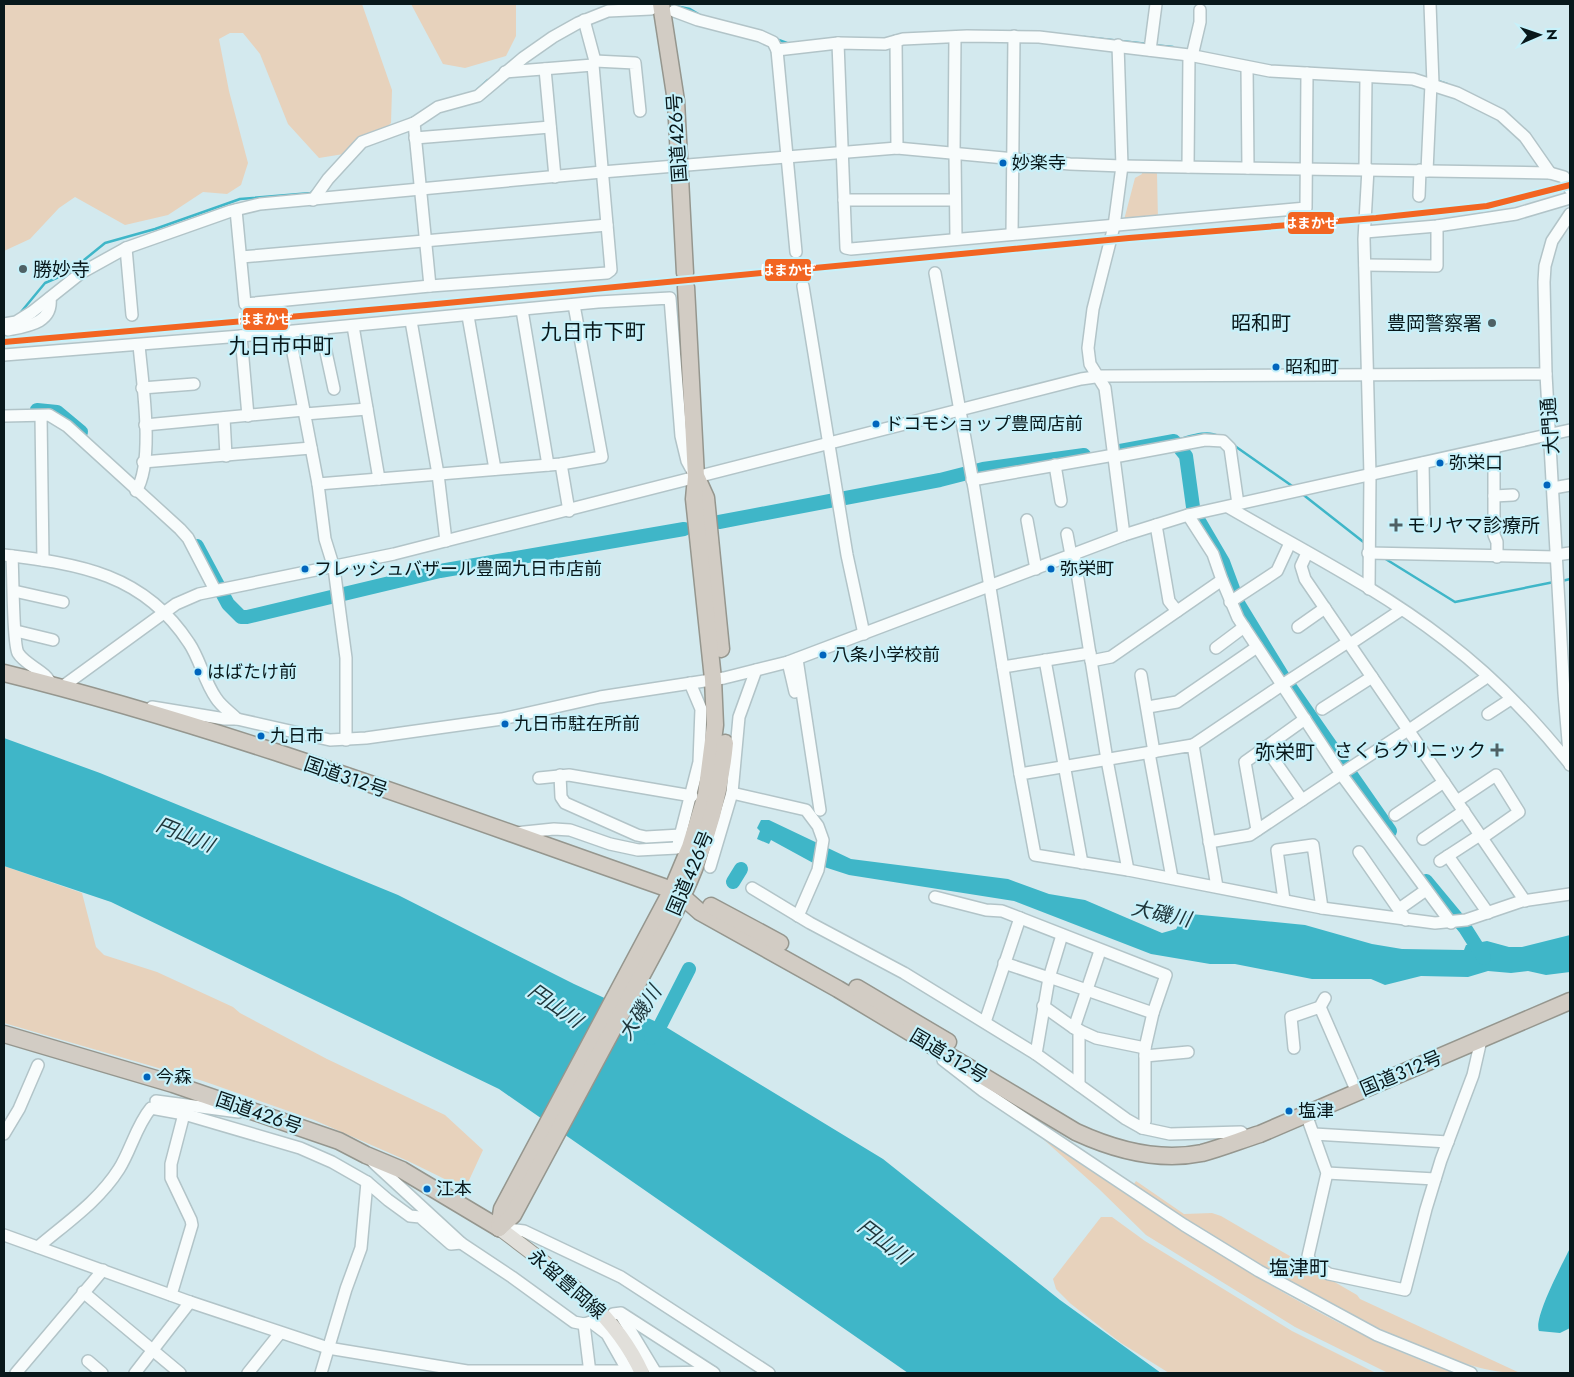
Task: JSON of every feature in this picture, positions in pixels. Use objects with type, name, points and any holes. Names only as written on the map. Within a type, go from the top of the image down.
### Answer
[{"type":"highway","name":"国道426号","points":[[4,1034],[128,1070],[247,1108],[339,1141],[402,1170],[499,1228],[698,856],[711,825],[722,770],[726,712],[719,679],[706,498],[696,477],[676,101],[662,8]]},
{"type":"highway","name":"国道312号","points":[[4,673],[132,708],[299,761],[678,893],[700,912],[846,994],[1076,1132],[1109,1148],[1144,1154],[1179,1155],[1200,1153],[1239,1141],[1570,1001]]},
{"type":"main road","name":"永留豊岡線","points":[[499,1228],[588,1299],[617,1329],[633,1373]]},
{"type":"street","points":[[1150,50],[1156,4]]},
{"type":"street","points":[[1419,196],[1432,84],[1430,4]]},
{"type":"street","points":[[313,200],[328,179],[362,142],[414,123],[438,107],[478,96],[505,72],[553,37],[584,20],[608,11],[662,8],[698,20],[760,36],[773,42],[777,50],[796,252]]},
{"type":"street","points":[[1188,167],[1191,56],[1200,22],[1200,10]]},
{"type":"street","points":[[236,210],[245,304],[430,286],[608,273],[611,270],[594,63],[584,20]]},
{"type":"street","points":[[777,50],[838,43],[885,44],[896,41],[955,37],[1014,36],[1118,45],[1247,67],[1307,73],[1413,79],[1457,93],[1501,115],[1525,136],[1550,172]]},
{"type":"street","points":[[1012,234],[1014,36]]},
{"type":"street","points":[[955,37],[954,154],[956,240]]},
{"type":"street","points":[[896,41],[897,148]]},
{"type":"street","points":[[838,43],[846,248],[956,240],[1306,208],[1307,73]]},
{"type":"street","points":[[1118,45],[1122,166],[1114,226],[1093,309],[1088,348],[1090,364],[1105,388],[1124,535]]},
{"type":"street","points":[[505,72],[594,63],[635,63],[640,111]]},
{"type":"street","points":[[1247,67],[1248,168]]},
{"type":"street","points":[[545,69],[555,177]]},
{"type":"street","points":[[1366,77],[1365,265],[1370,475],[1369,589]]},
{"type":"street","points":[[414,123],[430,286]]},
{"type":"street","points":[[415,138],[550,127]]},
{"type":"street","points":[[4,324],[16,322],[81,273],[126,248],[236,210],[260,204],[420,191],[602,172],[842,151],[897,148],[1012,159],[1122,166],[1550,172],[1564,177],[1570,189]]},
{"type":"street","points":[[1365,232],[1437,226],[1516,214],[1570,198]]},
{"type":"street","points":[[844,200],[955,200]]},
{"type":"street","name":"大門通","points":[[1569,764],[1568,719],[1556,556],[1546,374],[1545,266],[1552,241],[1570,214]]},
{"type":"street","points":[[241,257],[607,225]]},
{"type":"street","points":[[1365,265],[1437,266],[1437,226]]},
{"type":"street","points":[[126,248],[132,315]]},
{"type":"street","points":[[935,273],[1035,855],[1172,878],[1322,908],[1406,920],[1451,923],[1525,901],[1570,894]]},
{"type":"street","points":[[803,286],[847,555],[864,634]]},
{"type":"street","points":[[4,331],[30,326],[46,318],[51,308],[50,298]]},
{"type":"street","points":[[4,355],[139,345],[670,298],[681,436],[687,460],[696,477]]},
{"type":"street","points":[[318,484],[561,464],[602,457],[574,305]]},
{"type":"street","points":[[522,310],[548,465]]},
{"type":"street","points":[[468,316],[495,469]]},
{"type":"street","points":[[412,321],[438,474],[446,541]]},
{"type":"street","points":[[353,326],[379,479]]},
{"type":"street","points":[[321,329],[334,389]]},
{"type":"street","points":[[289,332],[318,484],[325,539],[334,568],[338,595],[346,658],[346,740]]},
{"type":"street","points":[[241,336],[248,416]]},
{"type":"street","points":[[138,487],[143,462],[145,425],[139,345]]},
{"type":"street","points":[[237,719],[215,698],[190,644],[166,612],[157,603],[124,583],[76,566],[8,556],[14,591],[11,626],[16,650],[57,686],[166,612],[192,597],[220,589],[334,568],[446,541],[1096,376],[1546,374]]},
{"type":"street","points":[[142,388],[194,384]]},
{"type":"street","points":[[145,425],[248,416],[367,409]]},
{"type":"street","points":[[4,416],[56,418],[67,426],[138,487],[188,538],[220,589]]},
{"type":"street","points":[[41,416],[43,560]]},
{"type":"street","points":[[224,418],[226,456]]},
{"type":"street","points":[[132,708],[153,707],[225,720],[237,719],[315,737],[346,740],[418,732],[502,719],[640,689],[719,679],[793,661],[1124,535],[1188,515],[1570,430]]},
{"type":"street","points":[[972,480],[1215,439],[1228,445],[1233,505]]},
{"type":"street","points":[[1494,447],[1494,535],[1497,542],[1498,557]]},
{"type":"street","points":[[143,462],[311,448]]},
{"type":"street","points":[[1422,463],[1424,520]]},
{"type":"street","points":[[561,464],[569,510]]},
{"type":"street","points":[[1055,465],[1062,501]]},
{"type":"street","points":[[1553,488],[1570,485]]},
{"type":"street","points":[[1494,496],[1513,495]]},
{"type":"street","points":[[1233,505],[1290,543],[1369,589],[1445,640],[1511,698],[1543,730],[1569,764]]},
{"type":"street","points":[[1188,515],[1213,554],[1222,580],[1234,599],[1244,627],[1257,648],[1285,683],[1305,719],[1345,772],[1426,890],[1451,923]]},
{"type":"street","points":[[1027,520],[1036,569]]},
{"type":"street","points":[[1156,525],[1169,602],[1177,611]]},
{"type":"street","points":[[1067,534],[1073,555],[1107,760],[1128,870]]},
{"type":"street","points":[[1234,599],[1277,570],[1290,543]]},
{"type":"street","points":[[1307,553],[1302,561],[1301,571],[1525,901]]},
{"type":"street","points":[[1368,553],[1498,557],[1556,556],[1570,553]]},
{"type":"street","points":[[1003,667],[1045,660],[1111,657],[1222,580]]},
{"type":"street","points":[[14,591],[63,602]]},
{"type":"street","points":[[1298,627],[1325,608]]},
{"type":"street","points":[[1020,774],[1193,745],[1285,683],[1400,610]]},
{"type":"street","points":[[11,626],[53,640]]},
{"type":"street","points":[[1216,648],[1244,627]]},
{"type":"street","points":[[1148,707],[1177,702],[1257,648]]},
{"type":"street","points":[[1045,660],[1082,863]]},
{"type":"street","points":[[793,661],[798,707],[805,715],[820,810]]},
{"type":"street","points":[[698,856],[732,793],[739,717],[756,670]]},
{"type":"street","points":[[1141,675],[1148,707],[1151,752],[1172,878]]},
{"type":"street","points":[[1322,709],[1372,677]]},
{"type":"street","points":[[1209,842],[1250,835],[1487,677]]},
{"type":"street","points":[[681,835],[699,762],[702,725],[701,709],[690,683]]},
{"type":"street","points":[[1488,714],[1511,698]]},
{"type":"street","points":[[1257,830],[1245,762],[1305,719]]},
{"type":"street","points":[[1193,745],[1217,887]]},
{"type":"street","points":[[1265,747],[1302,800]]},
{"type":"street","points":[[539,778],[560,775],[692,796]]},
{"type":"street","points":[[560,775],[561,798],[565,802],[637,835],[646,837],[681,835]]},
{"type":"street","points":[[1457,801],[1496,775],[1519,812],[1444,859],[1488,913]]},
{"type":"street","points":[[1395,815],[1444,782]]},
{"type":"street","points":[[732,793],[806,810],[818,826],[823,840],[818,870],[798,916]]},
{"type":"street","points":[[1423,839],[1464,811]]},
{"type":"street","points":[[510,833],[554,829],[570,830],[610,844],[638,850],[698,856]]},
{"type":"street","points":[[681,835],[698,856]]},
{"type":"street","points":[[1284,900],[1277,850],[1313,845],[1322,908]]},
{"type":"street","points":[[1359,852],[1406,920]]},
{"type":"street","points":[[752,888],[798,916],[904,973],[985,1022],[1036,1054],[1126,1119],[1142,1128],[1170,1134],[1241,1132],[1239,1141]]},
{"type":"street","points":[[1399,909],[1426,890]]},
{"type":"street","points":[[935,898],[986,910],[1002,911],[1100,951],[1166,975],[1153,1013],[1145,1052],[1145,1121],[1142,1128]]},
{"type":"street","points":[[985,1022],[1020,918]]},
{"type":"street","points":[[1036,1054],[1042,1006],[1062,935]]},
{"type":"street","points":[[1079,1085],[1076,1029],[1100,951]]},
{"type":"street","points":[[1004,963],[1153,1013]]},
{"type":"street","points":[[1294,1048],[1291,1017],[1323,1002],[1357,1092]]},
{"type":"street","points":[[1042,1006],[1076,1029],[1096,1038],[1145,1052],[1188,1052]]},
{"type":"street","points":[[1306,1114],[1327,1174],[1308,1256],[1310,1263],[1329,1274],[1401,1290],[1407,1287],[1435,1179],[1473,1075],[1481,1040]]},
{"type":"street","points":[[943,1060],[989,1095],[1184,1225],[1259,1271],[1377,1335],[1471,1373]]},
{"type":"street","points":[[4,1134],[19,1109],[38,1065]]},
{"type":"street","points":[[38,1247],[93,1201],[107,1184],[132,1146],[141,1123],[152,1108],[154,1101],[240,1112],[247,1108]]},
{"type":"street","points":[[152,1108],[184,1114],[300,1148],[332,1162],[367,1182],[410,1216],[420,1217],[451,1244],[461,1243]]},
{"type":"street","points":[[171,1295],[192,1225],[171,1178],[171,1164],[184,1114]]},
{"type":"street","points":[[1314,1134],[1448,1142]]},
{"type":"street","points":[[366,1155],[461,1243],[512,1276],[574,1322],[591,1322],[607,1334],[633,1373]]},
{"type":"street","points":[[1327,1174],[1435,1179]]},
{"type":"street","points":[[321,1373],[361,1248],[367,1182]]},
{"type":"street","points":[[499,1228],[524,1231],[621,1277],[769,1373]]},
{"type":"street","points":[[6,1239],[38,1247],[190,1302],[328,1348],[467,1372],[633,1373]]},
{"type":"street","points":[[16,1373],[102,1270]]},
{"type":"street","points":[[83,1292],[180,1373]]},
{"type":"street","points":[[135,1373],[190,1302]]},
{"type":"street","points":[[617,1314],[713,1373],[656,1373],[617,1314]]},
{"type":"street","points":[[589,1373],[586,1333],[591,1322]]},
{"type":"street","points":[[248,1373],[280,1333]]},
{"type":"street","points":[[88,1361],[102,1373]]},
{"type":"shaded area","points":[[4,4],[362,4],[392,90],[391,123],[362,151],[319,158],[288,124],[260,54],[243,33],[230,33],[219,39],[229,91],[248,163],[241,185],[227,194],[203,192],[168,215],[125,225],[75,197],[59,208],[30,239],[4,251]]},
{"type":"shaded area","points":[[411,4],[516,4],[516,36],[506,56],[465,68],[443,64]]},
{"type":"shaded area","points":[[1142,171],[1157,173],[1158,221],[1124,220],[1135,178],[1142,174]]},
{"type":"shaded area","points":[[4,866],[82,893],[96,947],[104,955],[157,972],[233,1007],[240,1013],[327,1059],[445,1115],[483,1150],[465,1189],[408,1161],[314,1120],[203,1081],[4,1023]]},
{"type":"shaded area","points":[[1034,1131],[1237,1265],[1289,1296],[1342,1325],[1454,1373],[1388,1373],[1295,1327],[1146,1235],[1099,1189]]},
{"type":"shaded area","points":[[1136,1181],[1184,1214],[1212,1213],[1221,1216],[1357,1295],[1360,1299],[1520,1373],[1486,1369],[1465,1363],[1393,1335],[1354,1317],[1241,1254],[1134,1184]]},
{"type":"shaded area","points":[[1101,1217],[1112,1217],[1145,1241],[1292,1331],[1376,1373],[1169,1373],[1121,1343],[1071,1304],[1056,1289],[1053,1279]]},
{"type":"water","name":"円山川","points":[[4,738],[100,773],[398,895],[574,984],[661,1024],[883,1159],[1060,1300],[1161,1373],[908,1373],[499,1089],[111,902],[4,866]]},
{"type":"water","points":[[761,820],[769,820],[851,859],[1008,879],[1049,894],[1085,900],[1162,933],[1176,929],[1184,916],[1191,914],[1305,925],[1372,944],[1402,949],[1464,950],[1466,945],[1487,941],[1509,947],[1522,947],[1570,935],[1570,972],[1546,975],[1528,971],[1511,973],[1488,971],[1468,977],[1421,976],[1385,985],[1371,979],[1312,979],[1235,964],[1210,964],[1151,954],[1014,901],[849,875],[815,864],[771,840],[769,844],[757,839],[760,831],[757,828]]},
{"type":"water","points":[[1570,1248],[1570,1328],[1560,1333],[1539,1331],[1538,1324],[1544,1303]]},
{"type":"waterway","points":[[675,6],[690,9],[700,15]]},
{"type":"waterway","points":[[1084,37],[1148,44]]},
{"type":"waterway","points":[[776,39],[787,43]]},
{"type":"waterway","points":[[1153,45],[1173,47]]},
{"type":"waterway","points":[[477,90],[488,80]]},
{"type":"waterway","points":[[1435,80],[1447,84]]},
{"type":"waterway","points":[[21,312],[45,283],[68,273],[105,243],[155,229],[240,199],[311,193],[313,191]]},
{"type":"waterway","points":[[37,410],[57,412],[81,432]]},
{"type":"waterway","points":[[1180,439],[1204,434],[1218,436]]},
{"type":"waterway","points":[[1120,451],[1174,441],[1186,456],[1193,507],[1223,562],[1239,605],[1283,677],[1390,831]]},
{"type":"waterway","points":[[1232,444],[1295,488]]},
{"type":"waterway","points":[[719,522],[940,480],[983,469],[1084,455]]},
{"type":"waterway","points":[[1301,493],[1366,544]]},
{"type":"waterway","points":[[197,546],[228,604],[241,617],[247,617],[440,571],[684,529]]},
{"type":"waterway","points":[[1384,558],[1455,602],[1554,582]]},
{"type":"waterway","points":[[1562,581],[1570,579]]},
{"type":"waterway","name":"大磯川","points":[[733,882],[741,869]]},
{"type":"waterway","points":[[1426,881],[1465,928],[1484,958]]},
{"type":"waterway","name":"大磯川","points":[[651,1038],[661,1024],[689,969]]},
{"type":"transit line","name":"はまかぜ","points":[[4,342],[426,305],[1129,238],[1376,218],[1487,206],[1570,185]]},
{"type":"place","name":"妙楽寺","points":[[1003,163]]},
{"type":"place","name":"勝妙寺","points":[[23,269]]},
{"type":"place","name":"豊岡警察署","points":[[1492,323]]},
{"type":"place","name":"昭和町","points":[[1276,367]]},
{"type":"place","name":"ドコモショップ豊岡店前","points":[[876,424]]},
{"type":"place","name":"弥栄口","points":[[1440,463]]},
{"type":"place","name":"モリヤマ診療所","points":[[1396,525]]},
{"type":"place","name":"フレッシュバザール豊岡九日市店前","points":[[305,569]]},
{"type":"place","name":"弥栄町","points":[[1051,569]]},
{"type":"place","name":"八条小学校前","points":[[823,655]]},
{"type":"place","name":"はばたけ前","points":[[198,672]]},
{"type":"place","name":"九日市駐在所前","points":[[505,724]]},
{"type":"place","name":"九日市","points":[[261,736]]},
{"type":"place","name":"さくらクリニック","points":[[1497,750]]},
{"type":"place","name":"今森","points":[[147,1077]]},
{"type":"place","name":"塩津","points":[[1289,1111]]},
{"type":"place","name":"江本","points":[[427,1189]]},
{"type":"district","name":"昭和町","points":[[1261,323]]},
{"type":"district","name":"九日市下町","points":[[593,332]]},
{"type":"district","name":"九日市中町","points":[[281,346]]},
{"type":"district","name":"弥栄町","points":[[1285,752]]},
{"type":"district","name":"塩津町","points":[[1299,1268]]}]
